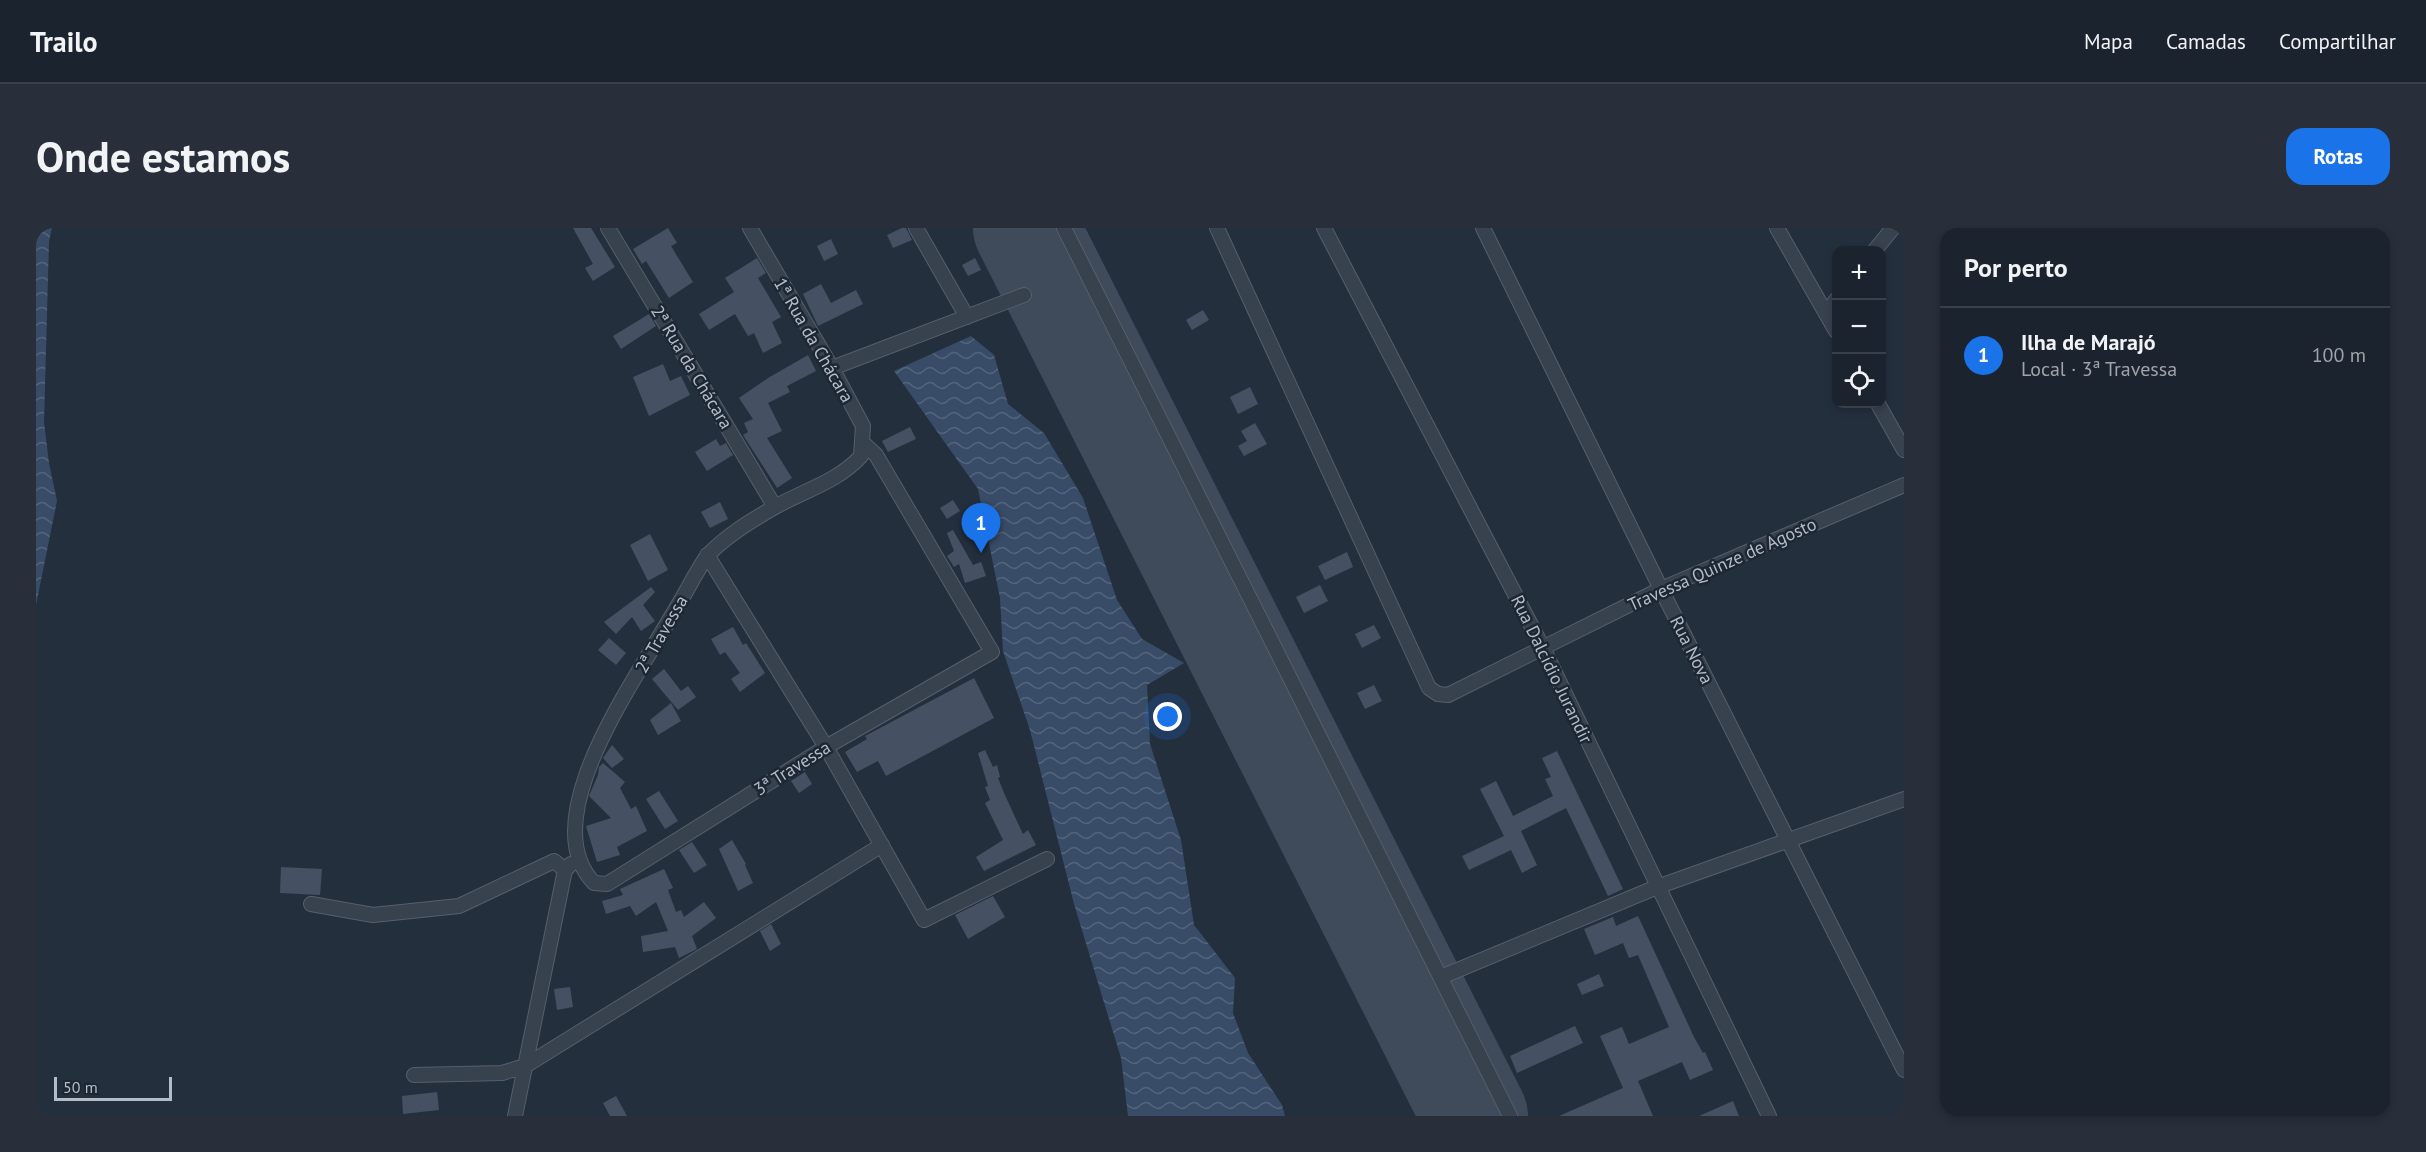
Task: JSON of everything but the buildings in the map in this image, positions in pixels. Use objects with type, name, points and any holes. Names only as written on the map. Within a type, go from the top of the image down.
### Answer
[{"type":"street","name":"2ª Rua da Chácara","points":[[608,228],[775,507]]},
{"type":"street","name":"1ª Rua da Chácara","points":[[750,228],[832,368],[863,426],[862,450]]},
{"type":"street","points":[[916,228],[967,317]]},
{"type":"street","points":[[1064,228],[1510,1116]]},
{"type":"street","name":"Travessa Quinze de Agosto","points":[[1217,228],[1429,688],[1438,694],[1448,695],[1661,589],[1904,485]]},
{"type":"street","name":"Rua Dalcídio Jurandir","points":[[1324,228],[1543,648],[1769,1116]]},
{"type":"street","name":"Rua Nova","points":[[1483,228],[1661,589],[1904,1070]]},
{"type":"street","points":[[1777,228],[1832,323]]},
{"type":"street","points":[[1878,246],[1893,228]]},
{"type":"street","points":[[832,368],[1024,295]]},
{"type":"street","points":[[1827,313],[1832,306]]},
{"type":"street","points":[[1880,408],[1904,450]]},
{"type":"street","name":"2ª Travessa","points":[[594,883],[584,873],[577,857],[574,832],[576,806],[593,758],[621,702],[707,555],[730,535],[775,507],[847,469],[862,450]]},
{"type":"street","name":"3ª Travessa","points":[[594,883],[608,884],[826,747],[992,652],[876,455],[862,450]]},
{"type":"street","points":[[707,555],[826,747],[924,920],[1047,859]]},
{"type":"street","points":[[1441,977],[1657,887],[1904,799]]},
{"type":"street","points":[[414,1075],[502,1073],[525,1066],[882,845]]},
{"type":"street","points":[[515,1116],[565,870],[577,857]]},
{"type":"street","points":[[311,904],[373,915],[459,906],[554,861],[565,870]]},
{"type":"water","points":[[36,228],[52,228],[49,241],[44,422],[57,501],[36,605]]},
{"type":"water","points":[[971,336],[994,355],[1008,404],[1044,433],[1083,498],[1117,600],[1142,639],[1184,663],[1147,685],[1150,744],[1181,840],[1194,925],[1235,978],[1233,1013],[1248,1053],[1282,1105],[1285,1116],[1128,1116],[1121,1058],[1074,904],[1030,730],[1003,651],[1000,598],[978,489],[894,371]]},
{"type":"runway","points":[[1026,228],[1475,1116]]},
{"type":"place","name":"Ilha de Marajó","points":[[981,553]]}]
